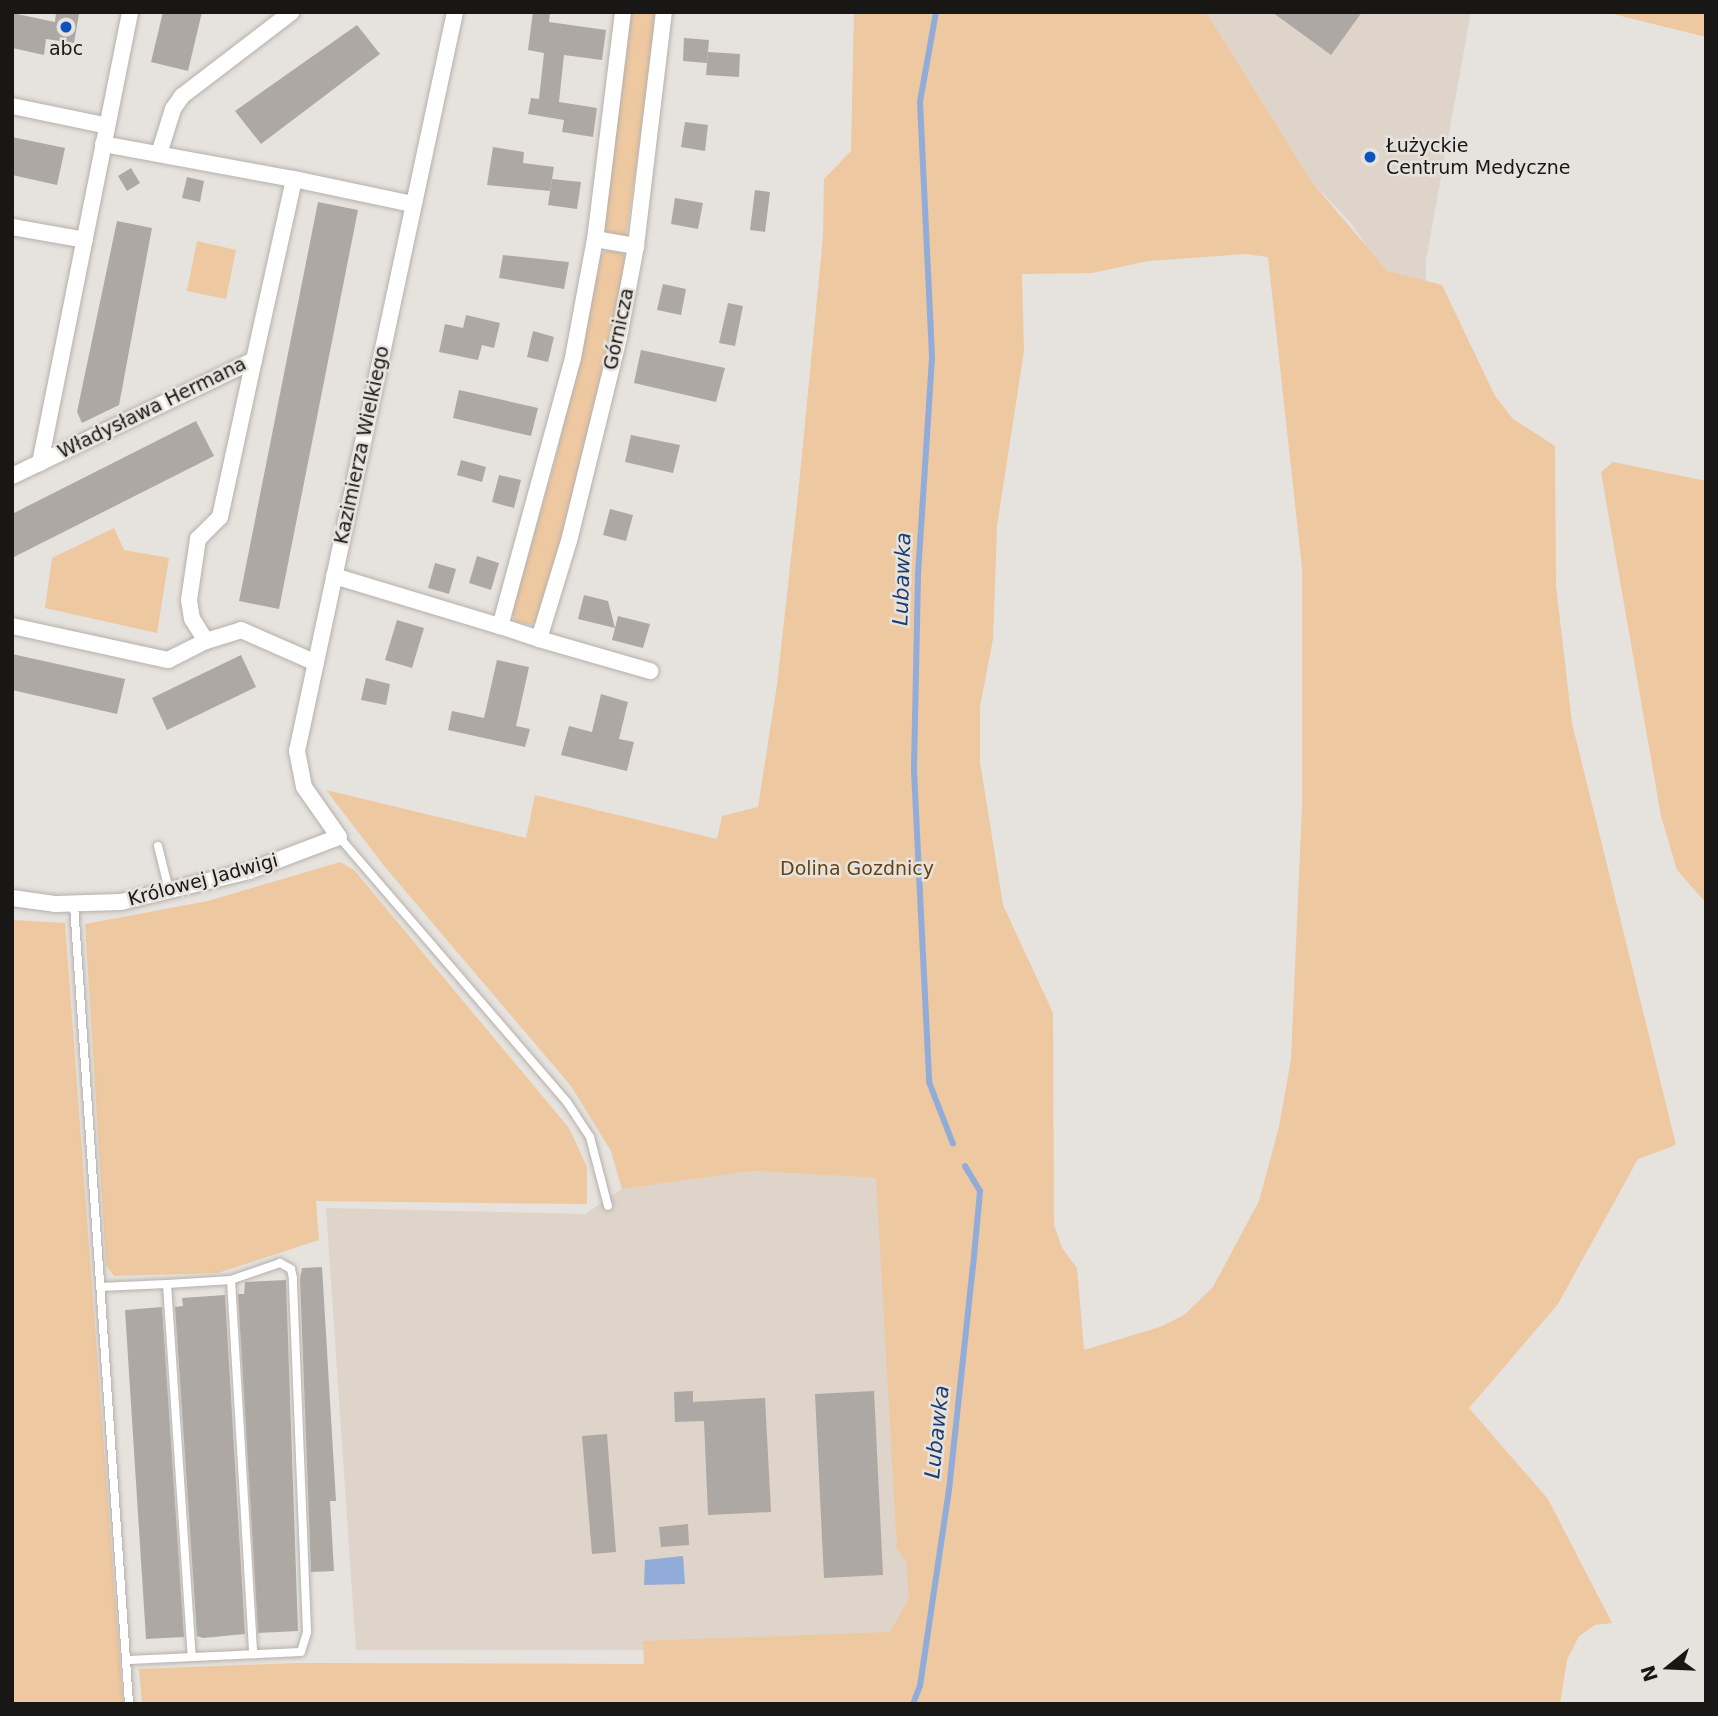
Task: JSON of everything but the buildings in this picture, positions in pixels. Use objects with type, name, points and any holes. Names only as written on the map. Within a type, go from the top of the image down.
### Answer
[{"type":"street","name":"Władysława Hermana","points":[[40,463],[103,145],[104,125],[130,12]]},
{"type":"street","points":[[159,154],[173,109],[182,96],[292,12]]},
{"type":"street","name":"Kazimierza Wielkiego","points":[[339,837],[298,770],[297,751],[455,12]]},
{"type":"street","name":"Górnicza","points":[[500,626],[573,358],[595,239],[623,12]]},
{"type":"street","name":"Górnicza","points":[[540,639],[599,420],[636,246],[664,12]]},
{"type":"street","points":[[12,106],[104,125]]},
{"type":"street","points":[[103,145],[294,179],[413,204]]},
{"type":"street","name":"Władysława Hermana","points":[[12,476],[254,360],[294,179]]},
{"type":"street","points":[[12,227],[85,240]]},
{"type":"street","points":[[595,239],[636,246]]},
{"type":"street","points":[[205,641],[192,619],[188,600],[198,539],[220,517],[254,360]]},
{"type":"street","points":[[334,576],[650,671]]},
{"type":"street","points":[[12,626],[168,660],[205,641],[241,630],[314,662]]},
{"type":"street","name":"Królowej Jadwigi","points":[[12,898],[74,905],[169,892],[310,850],[339,837]]},
{"type":"lane","points":[[339,837],[567,1102],[590,1137],[608,1206]]},
{"type":"lane","points":[[158,846],[169,892]]},
{"type":"lane","points":[[74,905],[129,1660],[129,1704]]},
{"type":"lane","points":[[100,1287],[231,1280],[280,1263],[290,1269],[293,1278],[309,1623],[301,1652],[129,1660]]},
{"type":"lane","points":[[231,1280],[253,1654]]},
{"type":"lane","points":[[167,1284],[192,1656]]},
{"type":"shaded area","name":"Łużyckie Centrum Medyczne","points":[[1206,12],[1471,12],[1426,260],[1426,282],[1387,271],[1374,258],[1351,223],[1312,182]]},
{"type":"shaded area","points":[[752,1171],[915,1180],[884,1240],[913,1650],[356,1650],[326,1208],[585,1214],[622,1189]]},
{"type":"green space","points":[[630,12],[658,12],[626,237],[607,234],[604,224]]},
{"type":"green space","name":"Dolina Gozdnicy","points":[[854,12],[1206,12],[1312,182],[1387,271],[1442,285],[1495,396],[1513,419],[1555,446],[1556,586],[1572,723],[1676,1145],[1638,1159],[1558,1304],[1469,1408],[1548,1499],[1612,1623],[1595,1625],[1579,1636],[1567,1660],[1560,1704],[142,1704],[139,1669],[297,1663],[644,1664],[643,1641],[890,1632],[909,1598],[906,1560],[897,1549],[876,1178],[752,1171],[622,1189],[611,1151],[571,1086],[385,867],[326,790],[526,838],[535,795],[717,839],[722,816],[758,807],[777,685],[799,485],[823,237],[824,179],[851,151]],"holes":[[[1246,254],[1268,257],[1302,568],[1302,807],[1291,1059],[1279,1127],[1259,1201],[1213,1287],[1184,1315],[1160,1327],[1084,1350],[1077,1268],[1062,1248],[1054,1225],[1053,1013],[1003,905],[980,762],[980,707],[993,639],[997,526],[1024,351],[1022,274],[1092,273],[1148,261]]]},
{"type":"green space","points":[[1609,12],[1706,12],[1706,37],[1609,13]]},
{"type":"green space","points":[[197,241],[236,250],[226,299],[187,291]]},
{"type":"green space","points":[[607,250],[623,253],[626,260],[615,322],[574,496],[538,620],[531,625],[515,621],[512,612],[557,454],[599,257]]},
{"type":"green space","points":[[1613,462],[1706,481],[1706,903],[1677,870],[1661,816],[1601,472]]},
{"type":"green space","points":[[114,528],[124,550],[169,558],[157,633],[45,608],[52,558]]},
{"type":"green space","points":[[340,862],[354,870],[569,1128],[587,1167],[587,1204],[316,1201],[319,1240],[218,1273],[114,1276],[106,1265],[85,924],[208,901]]},
{"type":"green space","points":[[12,920],[65,923],[123,1704],[12,1704]]},
{"type":"water","points":[[683,1556],[685,1584],[644,1585],[645,1560]]},
{"type":"waterway","name":"Lubawka","points":[[936,12],[920,102],[932,358],[918,576],[914,771],[929,1082],[953,1144]]},
{"type":"waterway","name":"Lubawka","points":[[913,1704],[920,1686],[949,1490],[973,1267],[980,1191],[965,1166]]},
{"type":"place","name":"abc","points":[[66,27]]},
{"type":"place","name":"Łużyckie Centrum Medyczne","points":[[1370,157]]}]
